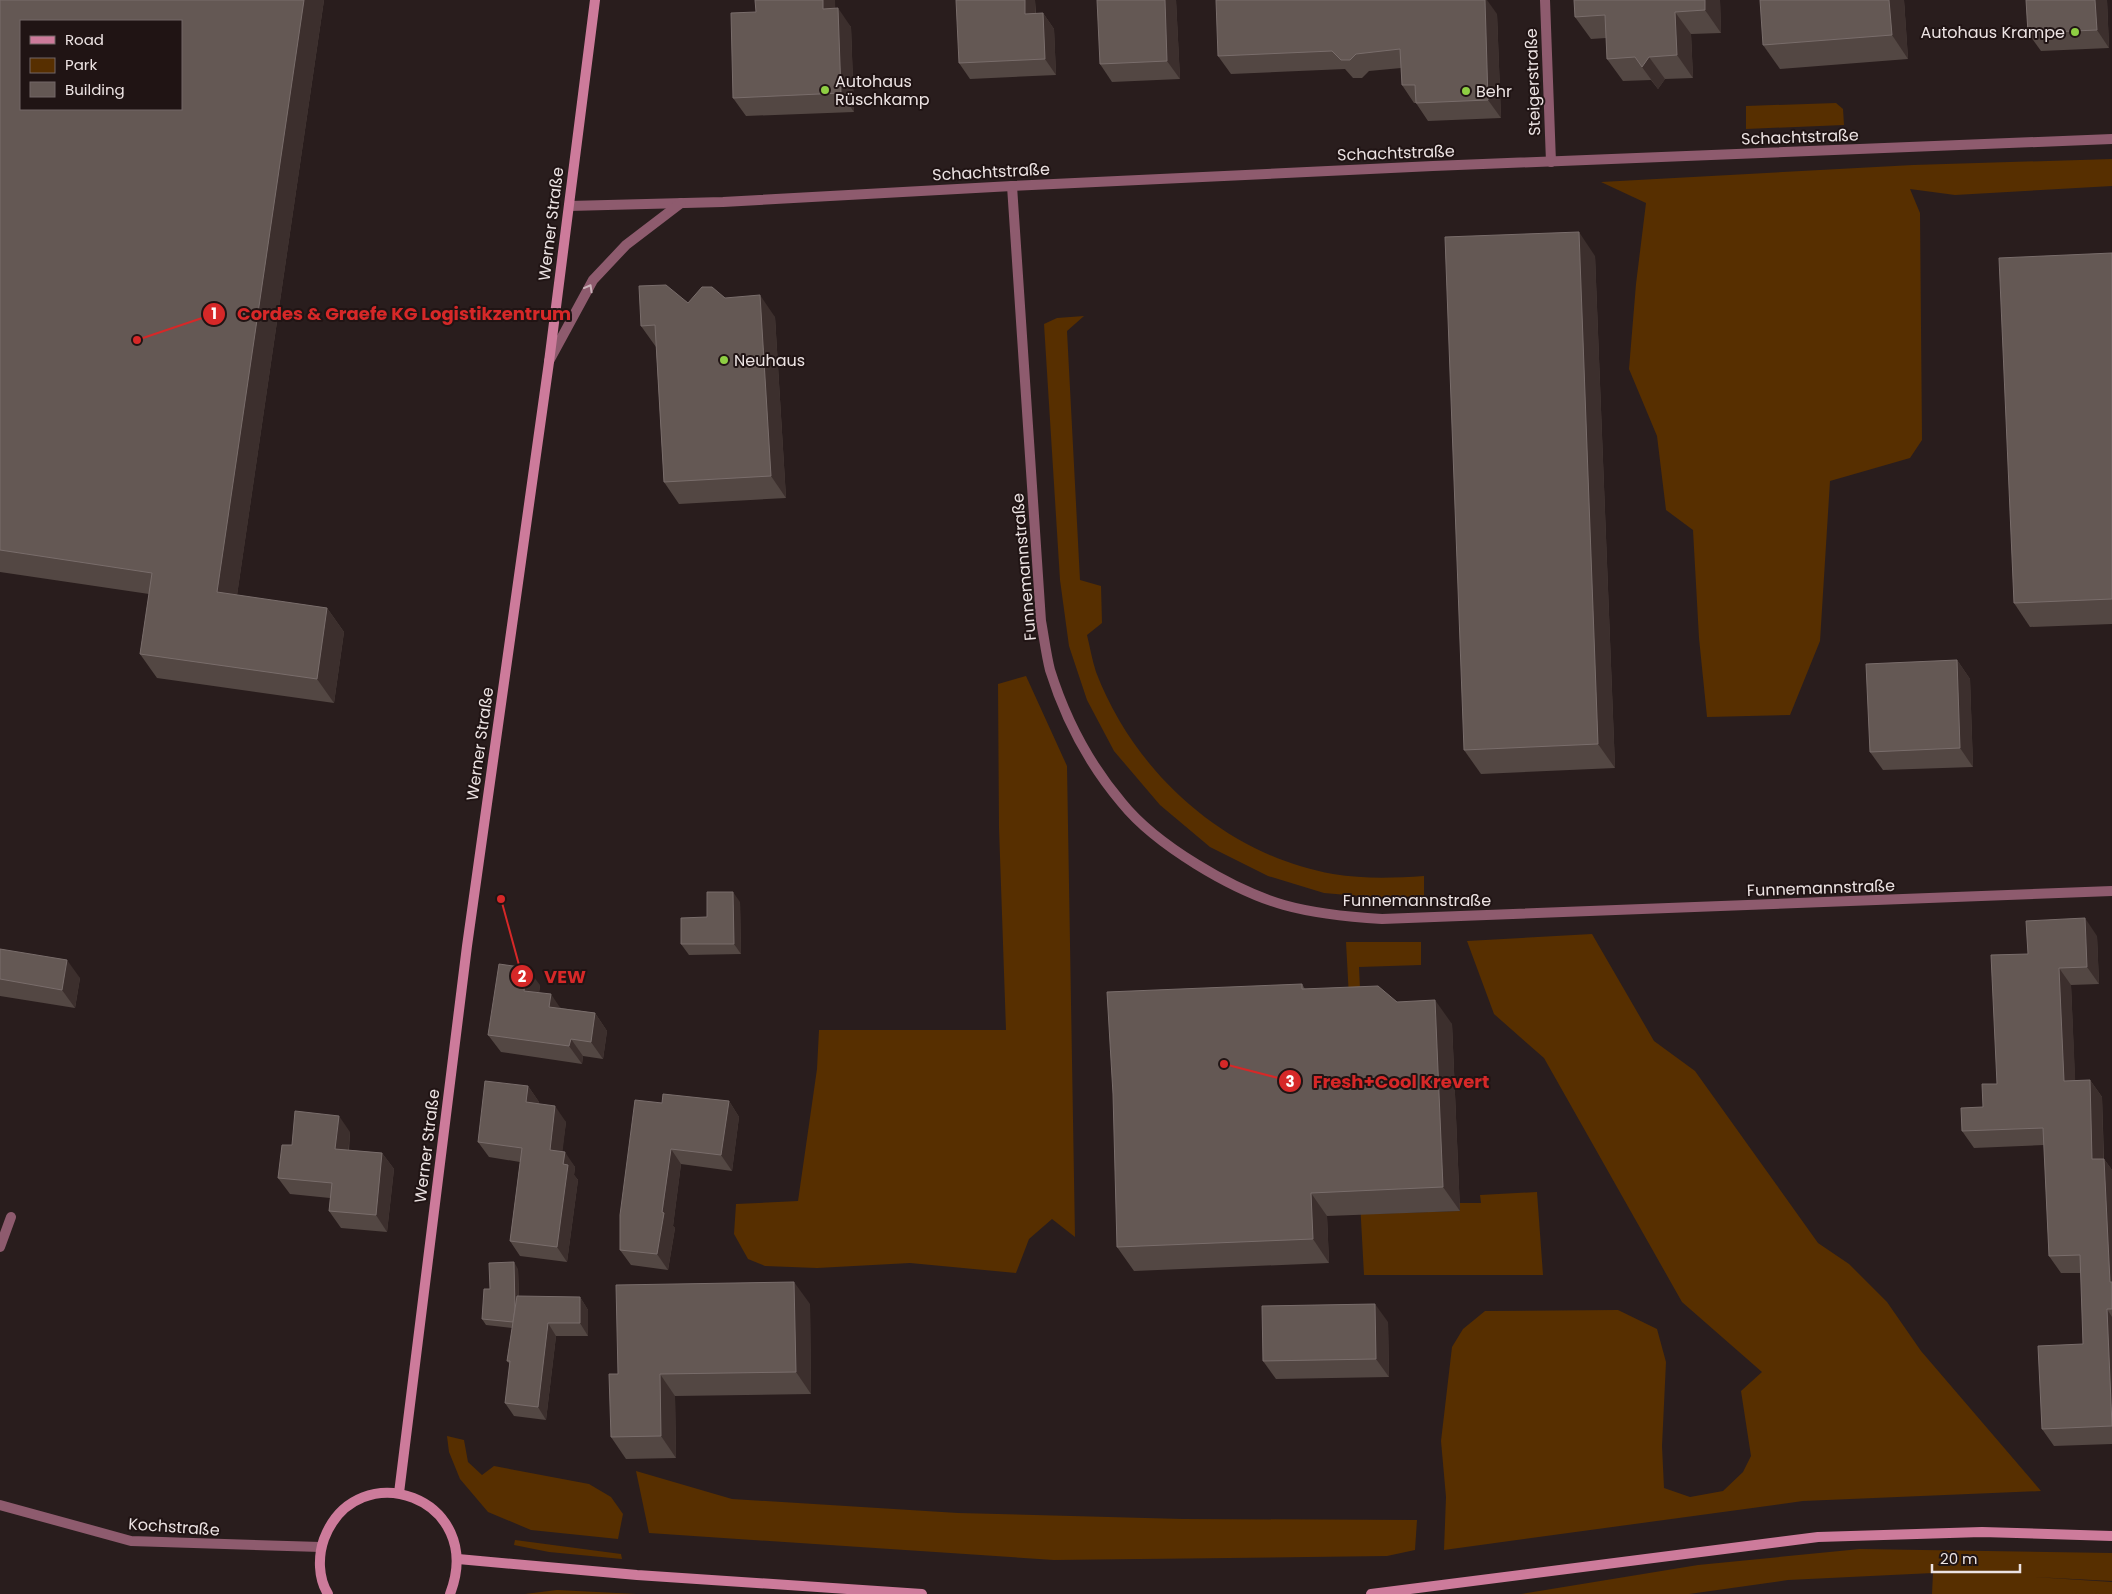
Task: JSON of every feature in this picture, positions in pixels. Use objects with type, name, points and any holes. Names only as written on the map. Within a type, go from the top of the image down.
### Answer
[{"type":"main road","name":"Werner Straße","points":[[399,1493],[467,946],[549,362],[595,0]]},
{"type":"main road","points":[[328,1594],[320,1568],[321,1548],[332,1523],[341,1512],[358,1500],[378,1493],[399,1493],[417,1499],[433,1509],[446,1523],[455,1540],[458,1559],[457,1577],[450,1594]]},
{"type":"main road","points":[[1371,1594],[1818,1536],[1982,1532],[2112,1536]]},
{"type":"main road","points":[[458,1559],[637,1575],[922,1594]]},
{"type":"street","name":"Steigerstraße","points":[[1545,0],[1551,162]]},
{"type":"street","name":"Schachtstraße","points":[[569,206],[681,204],[1012,186],[2112,139]]},
{"type":"street","name":"Funnemannstraße","points":[[1012,186],[1041,621],[1050,669],[1068,718],[1092,763],[1123,804],[1151,831],[1190,860],[1233,885],[1284,905],[1336,916],[1382,919],[2112,892]]},
{"type":"street","points":[[549,362],[593,280],[626,245],[681,204]]},
{"type":"street","points":[[0,1248],[11,1217]]},
{"type":"street","name":"Kochstraße","points":[[0,1505],[131,1542],[321,1548]]},
{"type":"green space","points":[[1836,103],[1843,109],[1844,125],[1746,129],[1746,106]]},
{"type":"green space","points":[[2112,159],[2112,186],[1955,195],[1910,189],[1920,213],[1922,440],[1910,458],[1830,481],[1820,641],[1790,715],[1707,717],[1699,638],[1693,530],[1666,510],[1657,436],[1629,369],[1636,284],[1646,203],[1601,182],[1913,165]]},
{"type":"green space","points":[[1084,316],[1067,331],[1080,580],[1101,586],[1102,623],[1087,635],[1096,672],[1113,709],[1134,744],[1160,776],[1189,804],[1221,829],[1256,849],[1294,864],[1333,874],[1379,878],[1424,876],[1424,896],[1382,898],[1324,893],[1268,876],[1210,847],[1160,805],[1114,751],[1087,700],[1069,646],[1060,580],[1044,324],[1057,318]]},
{"type":"green space","points":[[1026,676],[1067,766],[1075,1237],[1052,1219],[1029,1239],[1016,1273],[910,1263],[817,1268],[765,1266],[748,1259],[734,1234],[736,1204],[798,1201],[817,1069],[819,1030],[1006,1030],[999,828],[998,684]]},
{"type":"green space","points":[[1592,934],[1654,1041],[1695,1071],[1818,1243],[1849,1264],[1887,1302],[1921,1351],[2041,1491],[1803,1501],[1444,1550],[1446,1497],[1441,1441],[1452,1347],[1463,1329],[1485,1311],[1618,1310],[1657,1329],[1666,1362],[1662,1446],[1664,1488],[1690,1497],[1723,1491],[1743,1472],[1751,1456],[1741,1391],[1762,1372],[1682,1302],[1544,1058],[1494,1014],[1467,941]]},
{"type":"green space","points":[[1346,942],[1421,942],[1421,965],[1359,967],[1370,1214],[1459,1211],[1459,1203],[1481,1203],[1480,1195],[1537,1192],[1543,1275],[1364,1275]]},
{"type":"green space","points":[[447,1436],[464,1440],[468,1462],[482,1475],[494,1466],[589,1484],[611,1497],[623,1514],[618,1539],[531,1530],[488,1512],[460,1479],[449,1452]]},
{"type":"green space","points":[[636,1471],[732,1499],[958,1513],[1183,1519],[1417,1520],[1415,1550],[1387,1556],[1054,1560],[649,1533]]},
{"type":"green space","points":[[515,1540],[621,1554],[622,1559],[549,1552],[514,1545]]},
{"type":"green space","points":[[1860,1549],[2112,1553],[2112,1581],[2034,1577],[2112,1582],[2112,1594],[1932,1594],[1933,1573],[1788,1580],[1689,1594],[1521,1594],[1698,1565]]},
{"type":"green space","points":[[557,1590],[637,1594],[525,1594]]},
{"type":"building","points":[[0,0],[304,0],[217,592],[327,608],[317,679],[140,654],[152,573],[0,550]]},
{"type":"building","points":[[755,0],[823,0],[823,9],[838,8],[841,93],[733,98],[731,13],[756,12]]},
{"type":"building","points":[[956,0],[1025,0],[1025,14],[1043,13],[1045,59],[959,63]]},
{"type":"building","points":[[1097,0],[1165,0],[1167,61],[1100,64]]},
{"type":"building","points":[[1216,0],[1485,0],[1488,100],[1416,103],[1415,85],[1402,85],[1400,49],[1356,54],[1350,60],[1341,60],[1332,51],[1218,56]]},
{"type":"building","points":[[1574,0],[1705,0],[1705,10],[1675,12],[1677,55],[1649,57],[1642,67],[1635,57],[1607,59],[1605,15],[1575,17]]},
{"type":"building","points":[[1760,0],[1889,0],[1892,35],[1763,45]]},
{"type":"building","points":[[2026,0],[2095,0],[2097,30],[2028,33]]},
{"type":"building","points":[[1579,232],[1598,744],[1464,750],[1445,237]]},
{"type":"building","points":[[2112,253],[2112,599],[2014,603],[1999,258]]},
{"type":"building","points":[[666,285],[688,303],[702,287],[712,287],[725,298],[760,295],[771,476],[664,482],[655,325],[641,326],[639,286]]},
{"type":"building","points":[[1957,660],[1960,748],[1870,752],[1866,664]]},
{"type":"building","points":[[707,892],[733,892],[734,944],[681,944],[681,918],[707,917]]},
{"type":"building","points":[[2085,918],[2087,967],[2059,968],[2064,1081],[2090,1080],[2092,1159],[2104,1159],[2110,1282],[2112,1282],[2112,1309],[2107,1309],[2112,1426],[2042,1429],[2038,1346],[2083,1344],[2080,1255],[2049,1256],[2043,1128],[1962,1131],[1961,1108],[1983,1107],[1982,1084],[1997,1084],[1991,955],[2028,954],[2026,921]]},
{"type":"building","points":[[0,949],[67,960],[62,990],[0,979]]},
{"type":"building","points":[[499,964],[527,968],[524,991],[551,994],[549,1007],[595,1013],[591,1042],[571,1039],[569,1046],[488,1035]]},
{"type":"building","points":[[1302,984],[1302,989],[1378,986],[1397,1002],[1435,1000],[1443,1187],[1311,1193],[1313,1239],[1117,1247],[1113,1094],[1107,992]]},
{"type":"building","points":[[485,1081],[528,1086],[526,1102],[555,1106],[550,1150],[565,1152],[563,1164],[568,1165],[557,1247],[510,1241],[522,1148],[478,1142]]},
{"type":"building","points":[[663,1094],[729,1101],[721,1155],[671,1149],[662,1212],[664,1213],[657,1254],[620,1250],[620,1215],[635,1100],[662,1103]]},
{"type":"building","points":[[295,1111],[339,1116],[335,1149],[382,1153],[376,1215],[329,1211],[332,1183],[278,1178],[282,1145],[292,1145]]},
{"type":"building","points":[[514,1262],[515,1308],[513,1322],[482,1319],[484,1289],[490,1289],[489,1263]]},
{"type":"building","points":[[794,1282],[796,1372],[660,1374],[661,1436],[611,1437],[609,1374],[618,1374],[616,1285]]},
{"type":"building","points":[[517,1296],[580,1297],[580,1323],[548,1323],[538,1407],[505,1403],[510,1361],[507,1361]]},
{"type":"building","points":[[1375,1304],[1376,1359],[1263,1361],[1262,1306]]},
{"type":"place","name":"Autohaus Krampe","points":[[2075,32]]},
{"type":"place","name":"Autohaus Rüschkamp","points":[[825,90]]},
{"type":"place","name":"Behr","points":[[1466,91]]},
{"type":"place","name":"Cordes & Graefe KG Logistikzentrum","points":[[137,340]]},
{"type":"place","name":"Neuhaus","points":[[724,360]]},
{"type":"place","name":"VEW","points":[[501,899]]},
{"type":"place","name":"Fresh+Cool Krevert","points":[[1224,1064]]}]
